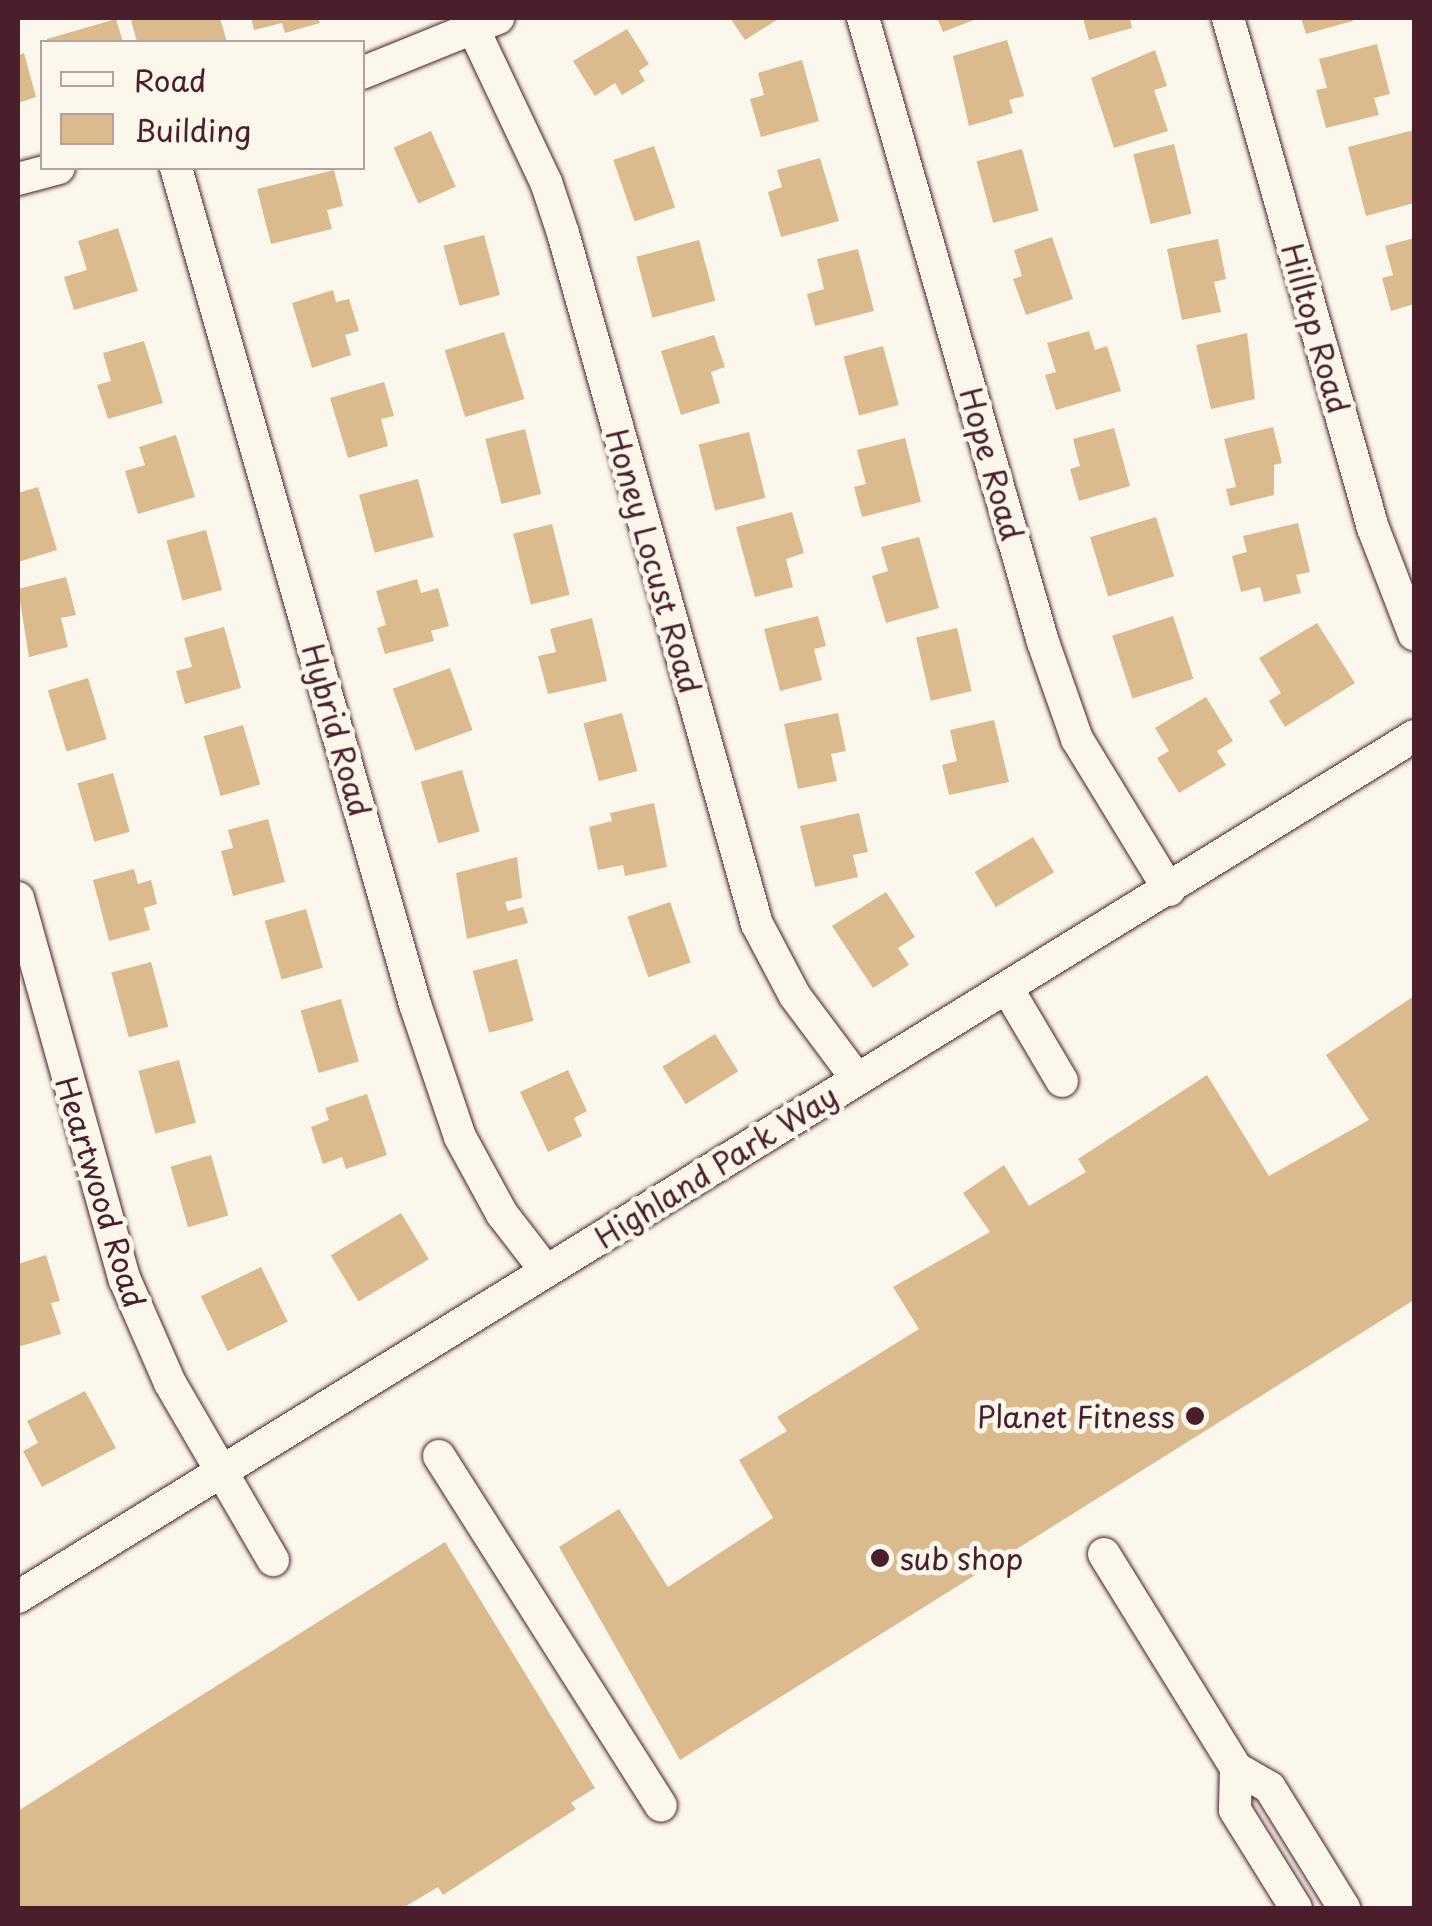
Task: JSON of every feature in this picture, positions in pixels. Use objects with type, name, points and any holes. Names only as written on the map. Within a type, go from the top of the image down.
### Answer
[{"type":"street","name":"Hope Road","points":[[863,18],[1042,642],[1077,739],[1169,890]]},
{"type":"street","name":"Hilltop Road","points":[[1228,18],[1372,528],[1414,634]]},
{"type":"street","points":[[365,72],[486,24]]},
{"type":"street","name":"Honey Locust Road","points":[[486,24],[563,233],[757,924],[796,996],[857,1079]]},
{"type":"street","points":[[18,179],[52,170]]},
{"type":"street","name":"Hybrid Road","points":[[177,170],[414,1004],[460,1136],[502,1214],[546,1272]]},
{"type":"street","name":"Highland Park Way","points":[[18,1597],[1414,736]]},
{"type":"street","name":"Heartwood Road","points":[[18,898],[125,1280],[170,1383],[273,1560]]},
{"type":"street","points":[[1007,988],[1062,1081]]},
{"type":"street","points":[[439,1456],[661,1806]]},
{"type":"street","points":[[1104,1554],[1236,1768],[1270,1788],[1344,1908]]},
{"type":"street","points":[[1236,1768],[1236,1810],[1296,1908]]},
{"type":"building","points":[[220,18],[226,40],[136,40],[131,20]]},
{"type":"building","points":[[251,18],[318,18],[320,23],[285,33],[282,23],[254,30]]},
{"type":"building","points":[[730,18],[780,18],[745,40]]},
{"type":"building","points":[[937,18],[979,18],[943,32]]},
{"type":"building","points":[[1083,18],[1130,18],[1132,28],[1089,40]]},
{"type":"building","points":[[1301,18],[1353,18],[1353,21],[1306,34]]},
{"type":"building","points":[[116,19],[122,40],[47,40]]},
{"type":"building","points":[[627,29],[649,64],[639,71],[645,81],[622,95],[615,83],[595,96],[573,61]]},
{"type":"building","points":[[1007,40],[1024,96],[1009,100],[1013,113],[969,126],[953,56]]},
{"type":"building","points":[[1377,44],[1390,94],[1374,98],[1379,115],[1326,128],[1316,90],[1327,88],[1319,59]]},
{"type":"building","points":[[1155,50],[1167,86],[1154,90],[1168,131],[1114,148],[1091,78]]},
{"type":"building","points":[[24,53],[36,97],[18,103],[18,55]]},
{"type":"building","points":[[802,60],[819,121],[761,137],[750,99],[764,95],[758,73]]},
{"type":"building","points":[[1414,130],[1414,203],[1366,216],[1348,147]]},
{"type":"building","points":[[431,131],[456,187],[418,203],[394,148]]},
{"type":"building","points":[[1174,144],[1191,214],[1151,224],[1133,154]]},
{"type":"building","points":[[654,146],[675,207],[635,221],[613,160]]},
{"type":"building","points":[[1022,149],[1039,211],[993,223],[977,161]]},
{"type":"building","points":[[820,158],[839,221],[781,237],[768,192],[782,187],[777,170]]},
{"type":"building","points":[[334,170],[343,206],[327,210],[332,229],[271,244],[257,189]]},
{"type":"building","points":[[118,228],[138,291],[74,310],[64,277],[87,270],[78,241]]},
{"type":"building","points":[[484,235],[500,295],[459,306],[443,246]]},
{"type":"building","points":[[1052,237],[1073,299],[1026,315],[1013,279],[1022,276],[1014,250]]},
{"type":"building","points":[[1414,238],[1414,304],[1391,311],[1382,278],[1393,275],[1385,246]]},
{"type":"building","points":[[1218,239],[1226,279],[1214,282],[1221,312],[1182,320],[1167,249]]},
{"type":"building","points":[[699,240],[715,301],[653,318],[636,257]]},
{"type":"building","points":[[858,249],[874,311],[815,326],[807,294],[824,289],[817,259]]},
{"type":"building","points":[[333,290],[336,302],[349,299],[359,331],[345,335],[351,355],[312,368],[292,303]]},
{"type":"building","points":[[1089,331],[1095,350],[1107,346],[1121,391],[1056,410],[1045,375],[1056,372],[1047,343]]},
{"type":"building","points":[[504,332],[524,399],[465,417],[445,350]]},
{"type":"building","points":[[1247,333],[1255,399],[1211,409],[1196,345]]},
{"type":"building","points":[[714,335],[725,367],[711,372],[720,403],[681,415],[661,351]]},
{"type":"building","points":[[144,341],[163,403],[108,419],[97,385],[111,381],[103,353]]},
{"type":"building","points":[[883,346],[899,405],[859,416],[843,357]]},
{"type":"building","points":[[384,382],[394,416],[381,419],[388,446],[348,458],[330,398]]},
{"type":"building","points":[[1273,427],[1282,463],[1274,465],[1274,495],[1230,506],[1226,489],[1236,487],[1224,439]]},
{"type":"building","points":[[1114,428],[1130,486],[1079,501],[1070,469],[1080,466],[1073,439]]},
{"type":"building","points":[[525,429],[541,494],[501,504],[485,439]]},
{"type":"building","points":[[749,432],[765,498],[715,511],[699,445]]},
{"type":"building","points":[[176,435],[195,497],[138,514],[125,471],[145,465],[139,447]]},
{"type":"building","points":[[905,438],[921,502],[862,517],[854,487],[866,484],[857,450]]},
{"type":"building","points":[[418,479],[434,537],[375,553],[359,495]]},
{"type":"building","points":[[38,487],[57,550],[18,562],[18,493]]},
{"type":"building","points":[[792,512],[804,553],[786,559],[793,587],[755,597],[736,527]]},
{"type":"building","points":[[1156,517],[1174,576],[1108,596],[1090,537]]},
{"type":"building","points":[[1298,523],[1310,572],[1296,575],[1301,593],[1264,602],[1260,587],[1241,592],[1232,556],[1247,552],[1243,536]]},
{"type":"building","points":[[552,524],[570,595],[531,605],[513,534]]},
{"type":"building","points":[[206,530],[222,590],[182,600],[166,541]]},
{"type":"building","points":[[919,537],[939,608],[886,623],[872,576],[888,571],[881,547]]},
{"type":"building","points":[[66,577],[76,615],[61,618],[68,647],[29,657],[18,589]]},
{"type":"building","points":[[417,579],[421,593],[438,588],[449,626],[431,631],[434,641],[385,654],[377,628],[386,625],[376,591]]},
{"type":"building","points":[[818,616],[826,646],[814,649],[822,680],[780,691],[764,629]]},
{"type":"building","points":[[1173,616],[1193,679],[1133,699],[1112,636]]},
{"type":"building","points":[[592,618],[607,681],[548,694],[538,656],[556,652],[550,629]]},
{"type":"building","points":[[1317,623],[1355,683],[1285,727],[1269,701],[1281,693],[1259,658]]},
{"type":"building","points":[[224,627],[241,688],[185,704],[176,671],[192,667],[184,638]]},
{"type":"building","points":[[957,628],[972,691],[931,701],[916,637]]},
{"type":"building","points":[[450,668],[473,730],[415,751],[393,689]]},
{"type":"building","points":[[88,678],[107,739],[67,751],[48,690]]},
{"type":"building","points":[[1206,697],[1233,741],[1217,751],[1226,765],[1179,793],[1157,758],[1169,751],[1155,728]]},
{"type":"building","points":[[622,713],[638,771],[599,781],[583,723]]},
{"type":"building","points":[[838,713],[846,751],[831,754],[837,781],[798,789],[784,724]]},
{"type":"building","points":[[994,720],[1009,782],[949,795],[942,765],[957,761],[950,730]]},
{"type":"building","points":[[243,725],[260,785],[221,796],[204,736]]},
{"type":"building","points":[[462,770],[480,832],[438,843],[421,782]]},
{"type":"building","points":[[113,773],[130,832],[94,842],[77,783]]},
{"type":"building","points":[[654,803],[667,867],[625,876],[623,865],[598,870],[589,827],[612,821],[610,813]]},
{"type":"building","points":[[859,813],[868,852],[853,855],[858,877],[815,887],[800,826]]},
{"type":"building","points":[[268,819],[285,882],[233,896],[221,851],[233,848],[228,830]]},
{"type":"building","points":[[1033,837],[1054,872],[996,907],[975,872]]},
{"type":"building","points":[[517,857],[522,898],[505,902],[508,911],[523,907],[528,923],[467,939],[456,873]]},
{"type":"building","points":[[134,869],[138,884],[151,880],[157,904],[144,908],[150,930],[109,941],[93,880]]},
{"type":"building","points":[[886,892],[915,937],[898,948],[909,965],[873,988],[832,926]]},
{"type":"building","points":[[670,902],[691,963],[648,977],[627,917]]},
{"type":"building","points":[[306,909],[323,968],[281,979],[265,921]]},
{"type":"building","points":[[517,959],[534,1021],[489,1033],[473,971]]},
{"type":"building","points":[[151,962],[168,1027],[129,1037],[111,973]]},
{"type":"building","points":[[1414,996],[1414,1300],[680,1760],[559,1547],[619,1509],[668,1587],[773,1518],[739,1460],[787,1431],[777,1417],[919,1329],[893,1287],[990,1232],[963,1193],[1004,1165],[1029,1206],[1086,1172],[1078,1159],[1207,1075],[1269,1176],[1369,1120],[1326,1055]]},
{"type":"building","points":[[341,999],[359,1061],[319,1073],[301,1011]]},
{"type":"building","points":[[715,1034],[738,1071],[686,1104],[662,1067]]},
{"type":"building","points":[[179,1060],[196,1123],[155,1134],[138,1071]]},
{"type":"building","points":[[568,1070],[587,1111],[574,1118],[582,1136],[548,1152],[520,1092]]},
{"type":"building","points":[[367,1094],[387,1155],[346,1169],[342,1157],[323,1164],[311,1127],[329,1120],[325,1108]]},
{"type":"building","points":[[211,1155],[228,1216],[188,1227],[171,1167]]},
{"type":"building","points":[[401,1213],[429,1259],[359,1302],[331,1255]]},
{"type":"building","points":[[46,1255],[60,1301],[51,1303],[61,1334],[18,1347],[18,1264]]},
{"type":"building","points":[[261,1267],[288,1322],[228,1351],[201,1296]]},
{"type":"building","points":[[85,1391],[116,1448],[42,1487],[23,1451],[38,1443],[27,1421]]},
{"type":"building","points":[[445,1542],[595,1788],[571,1803],[576,1809],[443,1895],[438,1887],[403,1908],[18,1908],[18,1811]]},
{"type":"place","name":"Planet Fitness","points":[[1195,1416]]},
{"type":"place","name":"sub shop","points":[[880,1558]]}]
